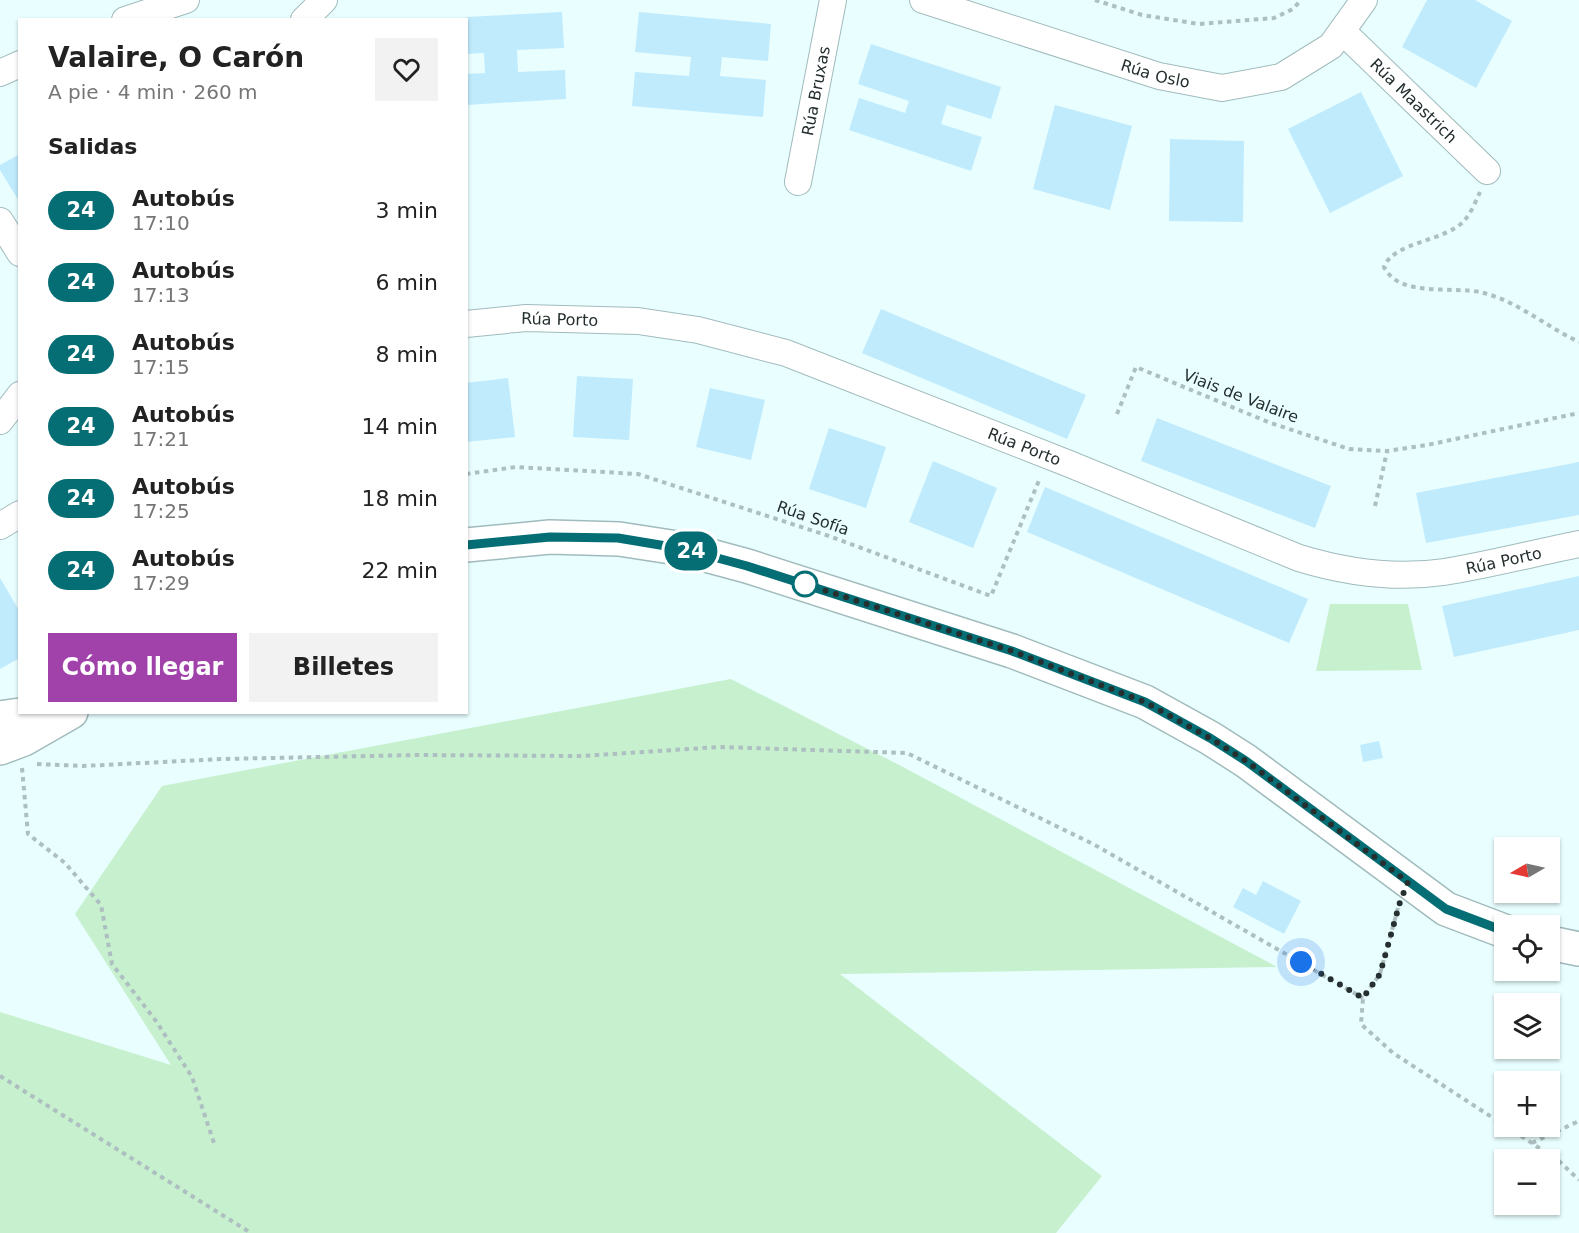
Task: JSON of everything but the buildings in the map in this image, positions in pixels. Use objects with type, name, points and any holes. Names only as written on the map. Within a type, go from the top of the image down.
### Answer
[{"type":"street","points":[[131,18],[186,0]]},
{"type":"street","points":[[297,0],[297,18]]},
{"type":"street","points":[[306,18],[324,0]]},
{"type":"street","name":"Rúa Bruxas","points":[[798,182],[833,0]]},
{"type":"street","name":"Rúa Oslo","points":[[923,0],[1159,76],[1222,88],[1281,77],[1331,46],[1364,0]]},
{"type":"street","name":"Rúa Maastrich","points":[[1342,31],[1487,171]]},
{"type":"street","points":[[0,73],[18,65]]},
{"type":"street","points":[[0,221],[18,250]]},
{"type":"street","name":"Rúa Porto","points":[[468,324],[526,318],[638,321],[699,330],[786,352],[1299,558],[1327,567],[1389,574],[1443,572],[1579,544]]},
{"type":"street","points":[[0,421],[18,398]]},
{"type":"street","points":[[468,545],[550,537],[618,538],[684,549],[747,566],[1012,651],[1145,702],[1210,738],[1246,761],[1446,909],[1494,927]]},
{"type":"street","points":[[0,718],[27,714]]},
{"type":"street","points":[[11,755],[24,739],[68,714]]},
{"type":"street","points":[[1560,945],[1579,949]]},
{"type":"path","points":[[1095,0],[1142,15],[1198,24],[1274,18],[1293,9],[1301,0]]},
{"type":"path","points":[[1487,171],[1477,199],[1464,222],[1435,238],[1399,251],[1387,259],[1384,267],[1389,275],[1401,283],[1428,289],[1460,289],[1484,293],[1517,306],[1556,331],[1579,342]]},
{"type":"path","name":"Viais de Valaire","points":[[1117,414],[1136,367],[1268,422],[1349,449],[1387,451],[1427,445],[1579,413]]},
{"type":"path","points":[[1375,506],[1387,451]]},
{"type":"path","name":"Rúa Sofía","points":[[468,474],[516,467],[639,474],[829,536],[991,596],[1040,478],[1067,463]]},
{"type":"path","points":[[32,764],[83,766],[222,759],[407,755],[582,756],[719,747],[907,753],[1093,844],[1363,998]]},
{"type":"path","points":[[11,755],[28,834],[65,863],[101,905],[112,964],[156,1021],[192,1077],[215,1146]]},
{"type":"path","points":[[1408,882],[1400,902],[1380,974],[1363,998],[1361,1024],[1393,1053],[1494,1119]]},
{"type":"path","points":[[0,1076],[251,1233]]},
{"type":"path","points":[[1532,1143],[1579,1120]]},
{"type":"path","points":[[1522,1137],[1559,1161],[1579,1180]]},
{"type":"green space","points":[[1330,604],[1408,604],[1422,670],[1316,671]]},
{"type":"green space","points":[[731,679],[903,767],[1277,967],[840,974],[1102,1176],[1056,1233],[0,1233],[0,1012],[171,1065],[75,914],[162,786]]},
{"type":"bus line","name":"24","points":[[468,545],[550,537],[618,538],[684,549],[747,566],[1012,651],[1145,702],[1210,738],[1246,761],[1446,909],[1494,928]]},
{"type":"route","points":[[805,584],[1012,651],[1145,702],[1246,761],[1408,882],[1400,902],[1380,974],[1363,998],[1301,962]]}]
